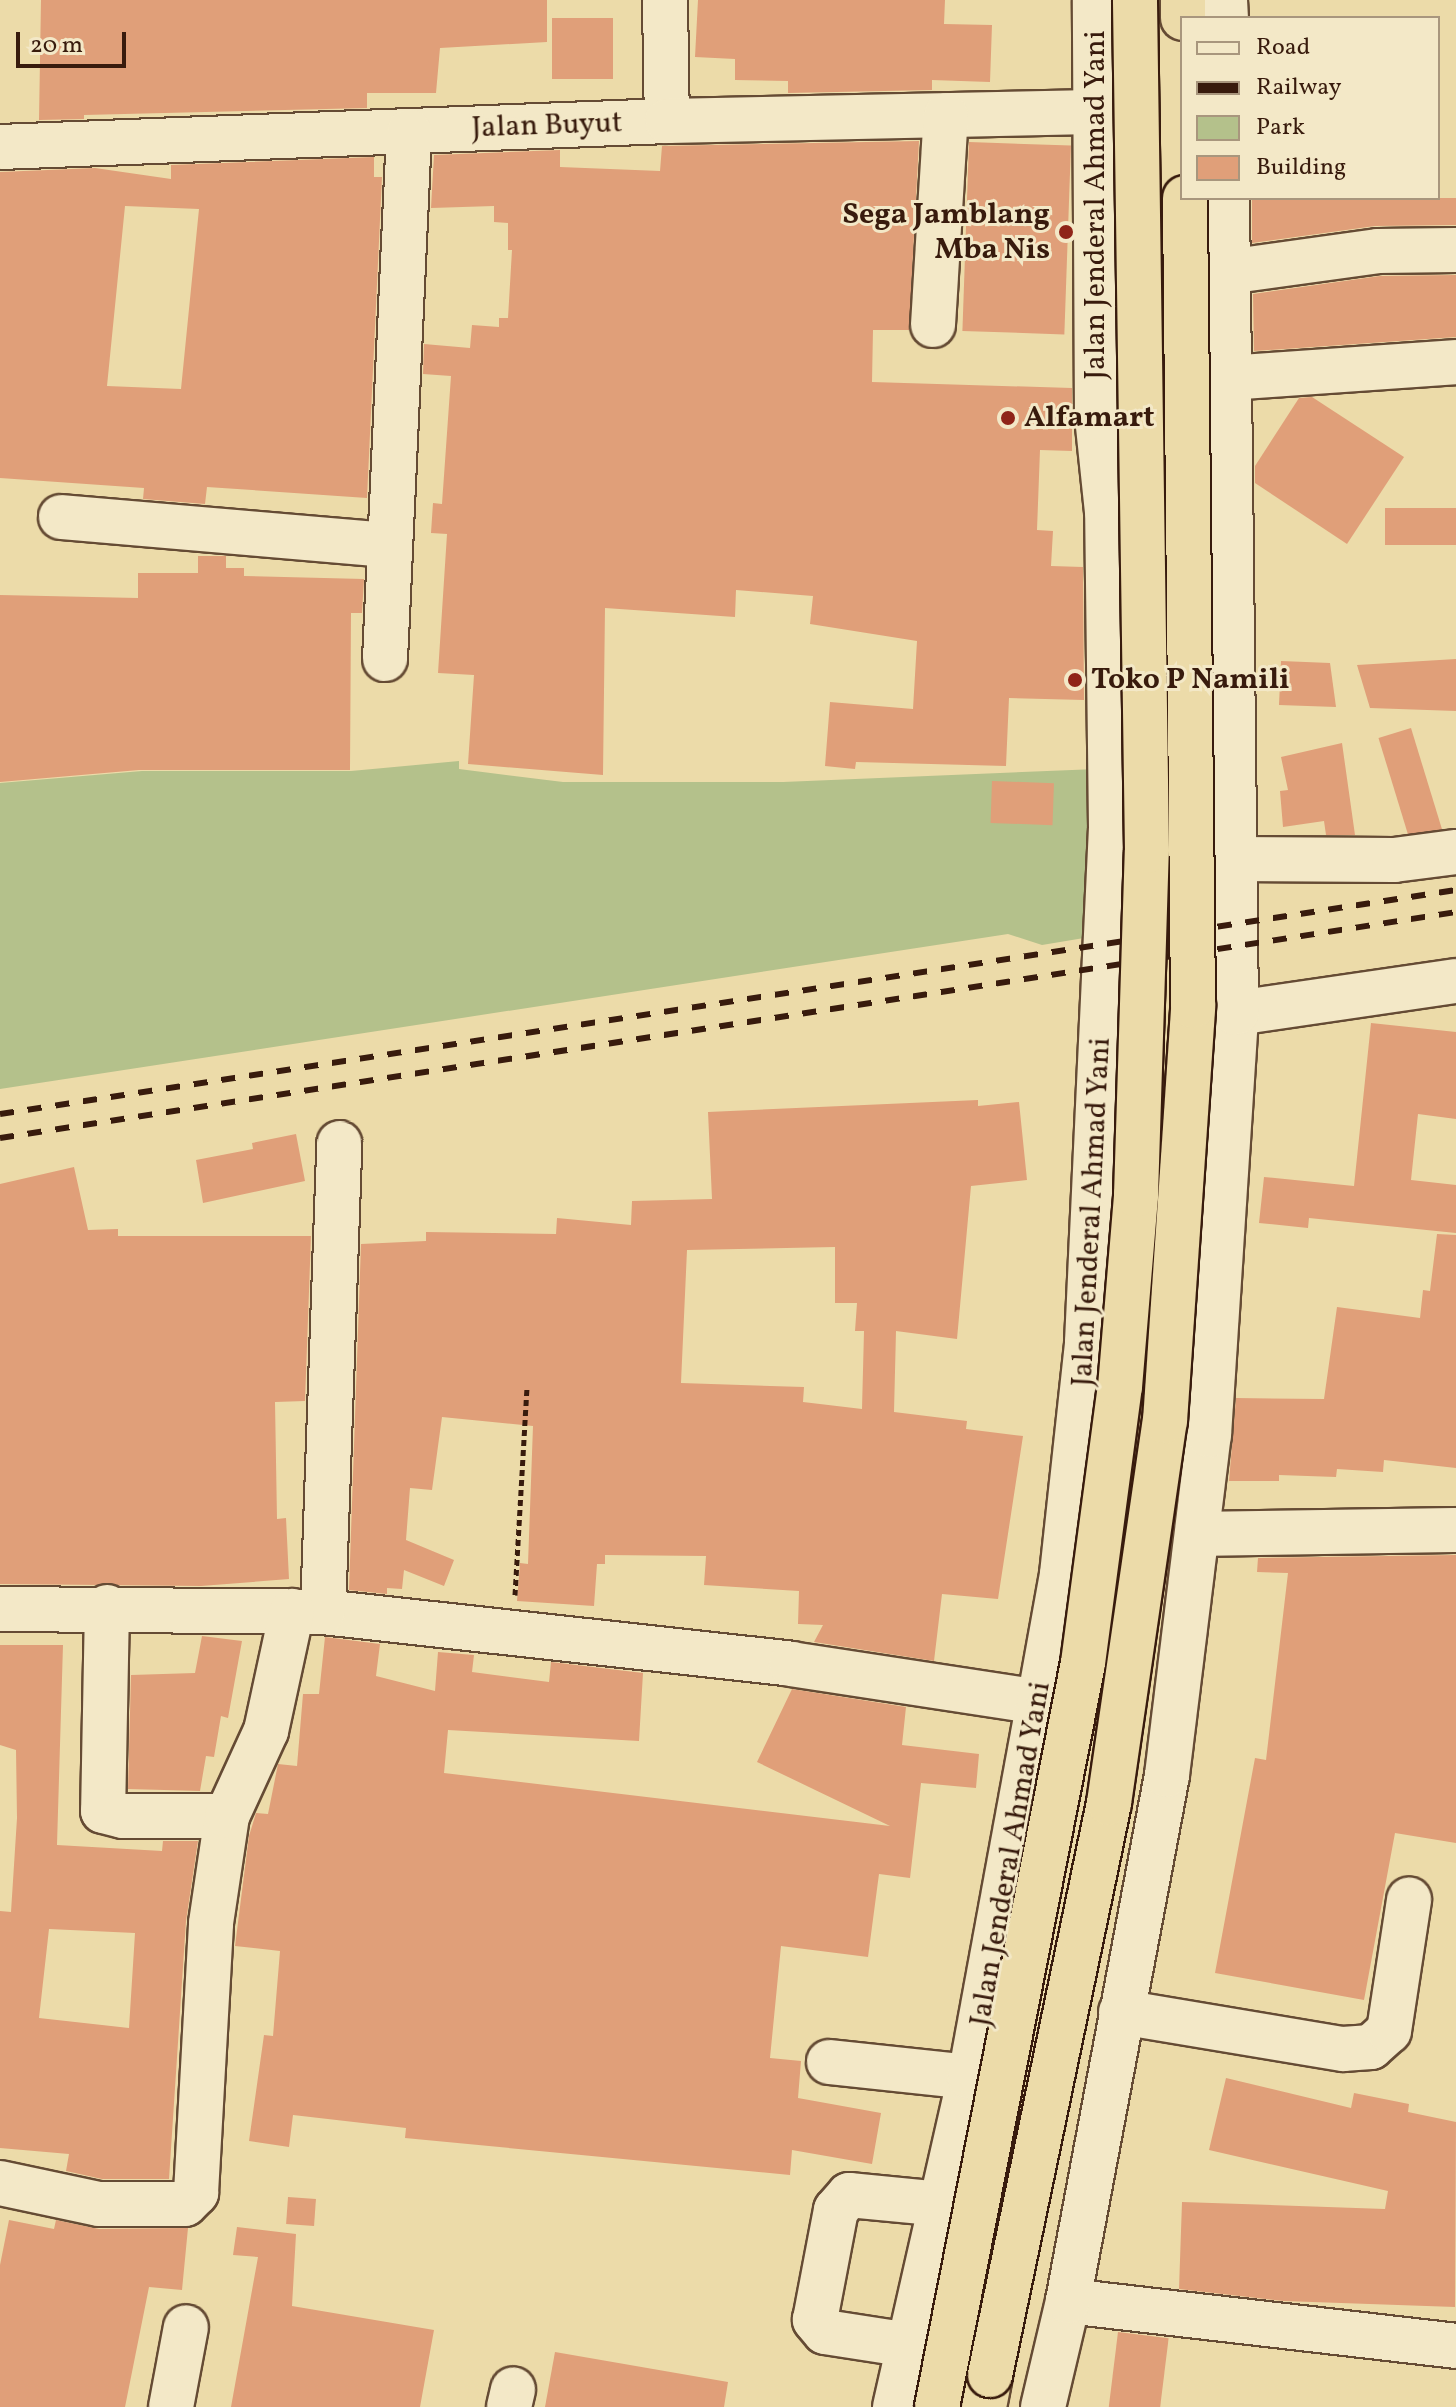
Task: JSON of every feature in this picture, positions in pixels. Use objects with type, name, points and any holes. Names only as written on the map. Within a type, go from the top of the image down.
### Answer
[{"type":"highway","name":"Jalan Jenderal Ahmad Yani","points":[[937,2407],[1083,1663],[1120,1387],[1136,1195],[1147,851],[1135,0]]},
{"type":"highway","points":[[984,2407],[1106,1819],[1130,1685],[1165,1421],[1193,1006],[1185,200]]},
{"type":"street","points":[[665,0],[667,121]]},
{"type":"street","name":"Jalan Jenderal Ahmad Yani","points":[[895,2407],[970,2077],[1039,1702],[1078,1441],[1109,943],[1107,512],[1097,417],[1104,276],[1094,112],[1095,0]]},
{"type":"street","name":"Jalan Buyut","points":[[0,147],[667,121],[1094,112]]},
{"type":"street","points":[[933,325],[946,115]]},
{"type":"street","points":[[385,659],[409,132]]},
{"type":"street","points":[[1043,2407],[1068,2301],[1167,1775],[1200,1534],[1209,1435],[1236,1013],[1230,492],[1222,383],[1221,276],[1227,200]]},
{"type":"street","points":[[1221,276],[1378,251],[1456,250]]},
{"type":"street","points":[[1222,383],[1456,362]]},
{"type":"street","points":[[1107,512],[1124,541],[1143,556],[1176,557],[1209,537],[1230,492]]},
{"type":"street","points":[[61,517],[389,545]]},
{"type":"street","points":[[1234,859],[1394,860],[1456,852]]},
{"type":"street","points":[[1236,1013],[1456,981]]},
{"type":"street","points":[[0,2183],[99,2204],[185,2204],[196,2193],[211,1923],[227,1816],[266,1731],[307,1612],[339,1143]]},
{"type":"street","points":[[1078,1441],[1116,1396],[1150,1391],[1179,1400],[1209,1435]]},
{"type":"street","points":[[1200,1534],[1456,1530]]},
{"type":"street","points":[[107,1607],[103,1811],[123,1816],[227,1816]]},
{"type":"street","points":[[0,1609],[107,1607],[307,1612],[791,1664],[1039,1702]]},
{"type":"street","points":[[1121,2012],[1343,2049],[1371,2047],[1389,2031],[1409,1900]]},
{"type":"street","points":[[829,2062],[970,2077]]},
{"type":"street","points":[[909,2345],[825,2332],[815,2320],[836,2210],[849,2195],[941,2204]]},
{"type":"street","points":[[1068,2301],[1456,2346]]},
{"type":"street","points":[[171,2407],[186,2327]]},
{"type":"path","points":[[513,1632],[527,1388]]},
{"type":"green space","points":[[459,761],[459,769],[563,782],[783,782],[1097,769],[1096,936],[1042,945],[1008,934],[0,1089],[0,783],[142,771],[351,771]]},
{"type":"building","points":[[41,0],[547,0],[547,42],[440,48],[436,93],[367,93],[367,108],[84,115],[84,119],[39,120]]},
{"type":"building","points":[[698,0],[945,0],[944,24],[992,25],[990,82],[932,80],[932,90],[788,93],[788,81],[735,80],[735,59],[695,57]]},
{"type":"building","points":[[552,18],[613,18],[613,79],[552,79]]},
{"type":"building","points":[[919,141],[909,330],[873,330],[872,382],[1072,388],[1072,451],[1040,450],[1037,530],[1053,531],[1051,566],[1083,567],[1084,700],[1009,698],[1006,766],[856,762],[855,769],[825,766],[830,702],[913,709],[917,641],[810,624],[813,596],[736,590],[735,617],[605,608],[603,775],[468,764],[474,675],[438,673],[447,534],[431,533],[433,503],[442,504],[451,376],[423,374],[424,344],[470,348],[472,325],[499,327],[499,318],[508,318],[512,250],[508,250],[508,223],[494,222],[494,206],[431,208],[434,155],[560,150],[560,167],[660,171],[662,146]]},
{"type":"building","points":[[969,142],[1071,146],[1064,334],[962,331]]},
{"type":"building","points":[[374,157],[374,177],[382,177],[367,498],[207,487],[205,504],[143,499],[144,488],[0,478],[0,172],[95,168],[171,179],[171,165]],"holes":[[[125,206],[199,209],[181,389],[107,386]]]},
{"type":"building","points":[[1456,198],[1456,225],[1375,226],[1252,243],[1252,200]]},
{"type":"building","points":[[1456,275],[1456,337],[1254,351],[1253,294],[1380,276]]},
{"type":"building","points":[[1312,397],[1404,457],[1347,544],[1255,483],[1255,466],[1299,398]]},
{"type":"building","points":[[1385,508],[1456,508],[1456,545],[1385,545]]},
{"type":"building","points":[[198,556],[226,556],[226,568],[244,568],[244,576],[364,579],[362,613],[351,613],[350,770],[139,770],[0,782],[0,595],[138,598],[138,573],[198,573]]},
{"type":"building","points":[[1456,659],[1456,711],[1370,708],[1357,665]]},
{"type":"building","points":[[1281,661],[1330,663],[1336,707],[1279,705]]},
{"type":"building","points":[[1411,728],[1442,829],[1409,839],[1378,738]]},
{"type":"building","points":[[1342,743],[1355,835],[1326,835],[1324,821],[1283,827],[1280,791],[1288,790],[1281,757]]},
{"type":"building","points":[[992,781],[1054,783],[1052,825],[991,823]]},
{"type":"building","points":[[1371,1023],[1456,1032],[1456,1119],[1418,1114],[1411,1180],[1456,1185],[1456,1233],[1309,1218],[1308,1228],[1259,1223],[1264,1177],[1354,1186]]},
{"type":"building","points":[[978,1100],[978,1106],[1019,1102],[1027,1180],[971,1186],[957,1339],[896,1331],[894,1412],[967,1421],[966,1429],[1023,1436],[998,1599],[942,1594],[934,1661],[814,1642],[823,1625],[798,1624],[799,1591],[704,1585],[706,1556],[605,1555],[605,1564],[597,1564],[594,1606],[517,1601],[520,1563],[528,1564],[533,1426],[442,1417],[432,1490],[410,1488],[406,1540],[454,1560],[444,1586],[404,1570],[402,1589],[387,1588],[387,1594],[349,1590],[361,1244],[426,1241],[426,1232],[556,1234],[557,1218],[631,1225],[632,1201],[712,1199],[708,1112]],"holes":[[[835,1247],[835,1303],[857,1303],[855,1331],[864,1331],[862,1409],[803,1402],[804,1387],[681,1383],[687,1250]]]},
{"type":"building","points":[[296,1134],[305,1181],[203,1203],[196,1160],[253,1149],[252,1143]]},
{"type":"building","points":[[74,1167],[88,1230],[118,1229],[118,1236],[311,1236],[305,1401],[275,1402],[277,1519],[286,1518],[289,1579],[201,1586],[0,1584],[0,1184]]},
{"type":"building","points":[[1437,1234],[1456,1235],[1456,1468],[1384,1460],[1383,1472],[1337,1469],[1336,1477],[1279,1475],[1279,1481],[1229,1481],[1236,1398],[1324,1399],[1337,1307],[1420,1318],[1423,1290],[1430,1291]]},
{"type":"building","points":[[1456,1555],[1456,1843],[1395,1833],[1364,2000],[1215,1973],[1255,1758],[1266,1760],[1288,1573],[1257,1572],[1258,1558]]},
{"type":"building","points":[[202,1636],[242,1641],[228,1718],[221,1716],[214,1757],[206,1756],[200,1791],[128,1789],[131,1675],[195,1673]]},
{"type":"building","points":[[325,1637],[380,1644],[376,1676],[435,1691],[438,1652],[474,1655],[472,1672],[549,1682],[551,1662],[643,1673],[639,1741],[448,1730],[444,1773],[890,1826],[757,1762],[792,1689],[906,1707],[902,1745],[979,1754],[976,1788],[921,1783],[910,1878],[879,1874],[868,1957],[781,1946],[770,2058],[801,2061],[798,2098],[881,2113],[872,2164],[792,2150],[790,2175],[405,2138],[406,2128],[293,2115],[289,2147],[249,2141],[264,2035],[273,2036],[280,1951],[235,1946],[249,1836],[256,1813],[268,1814],[278,1764],[297,1766],[303,1694],[319,1694]]},
{"type":"building","points":[[0,1645],[63,1645],[57,1845],[162,1851],[163,1841],[198,1841],[186,1921],[169,2179],[102,2179],[66,2171],[69,2154],[0,2148],[0,1911],[11,1912],[17,1818],[16,1750],[0,1745]],"holes":[[[49,1929],[135,1933],[129,2028],[39,2018]]]},
{"type":"building","points":[[1226,2078],[1351,2108],[1354,2093],[1409,2104],[1408,2112],[1456,2122],[1455,2307],[1284,2301],[1179,2289],[1182,2202],[1385,2209],[1388,2191],[1209,2150]]},
{"type":"building","points":[[288,2197],[316,2199],[314,2226],[286,2224]]},
{"type":"building","points":[[9,2220],[54,2229],[56,2220],[99,2229],[188,2228],[182,2290],[149,2287],[125,2407],[0,2407],[0,2265]]},
{"type":"building","points":[[237,2227],[296,2234],[292,2306],[434,2330],[420,2407],[231,2407],[258,2257],[233,2255]]},
{"type":"building","points":[[1118,2332],[1169,2338],[1160,2407],[1109,2407]]},
{"type":"building","points":[[555,2352],[728,2382],[724,2407],[545,2407]]},
{"type":"railway","points":[[0,1114],[1456,890]]},
{"type":"railway","points":[[0,1138],[1456,912]]},
{"type":"place","name":"Sega Jamblang Mba Nis","points":[[1066,232]]},
{"type":"place","name":"Alfamart","points":[[1008,418]]},
{"type":"place","name":"Toko P Namili","points":[[1075,680]]}]
